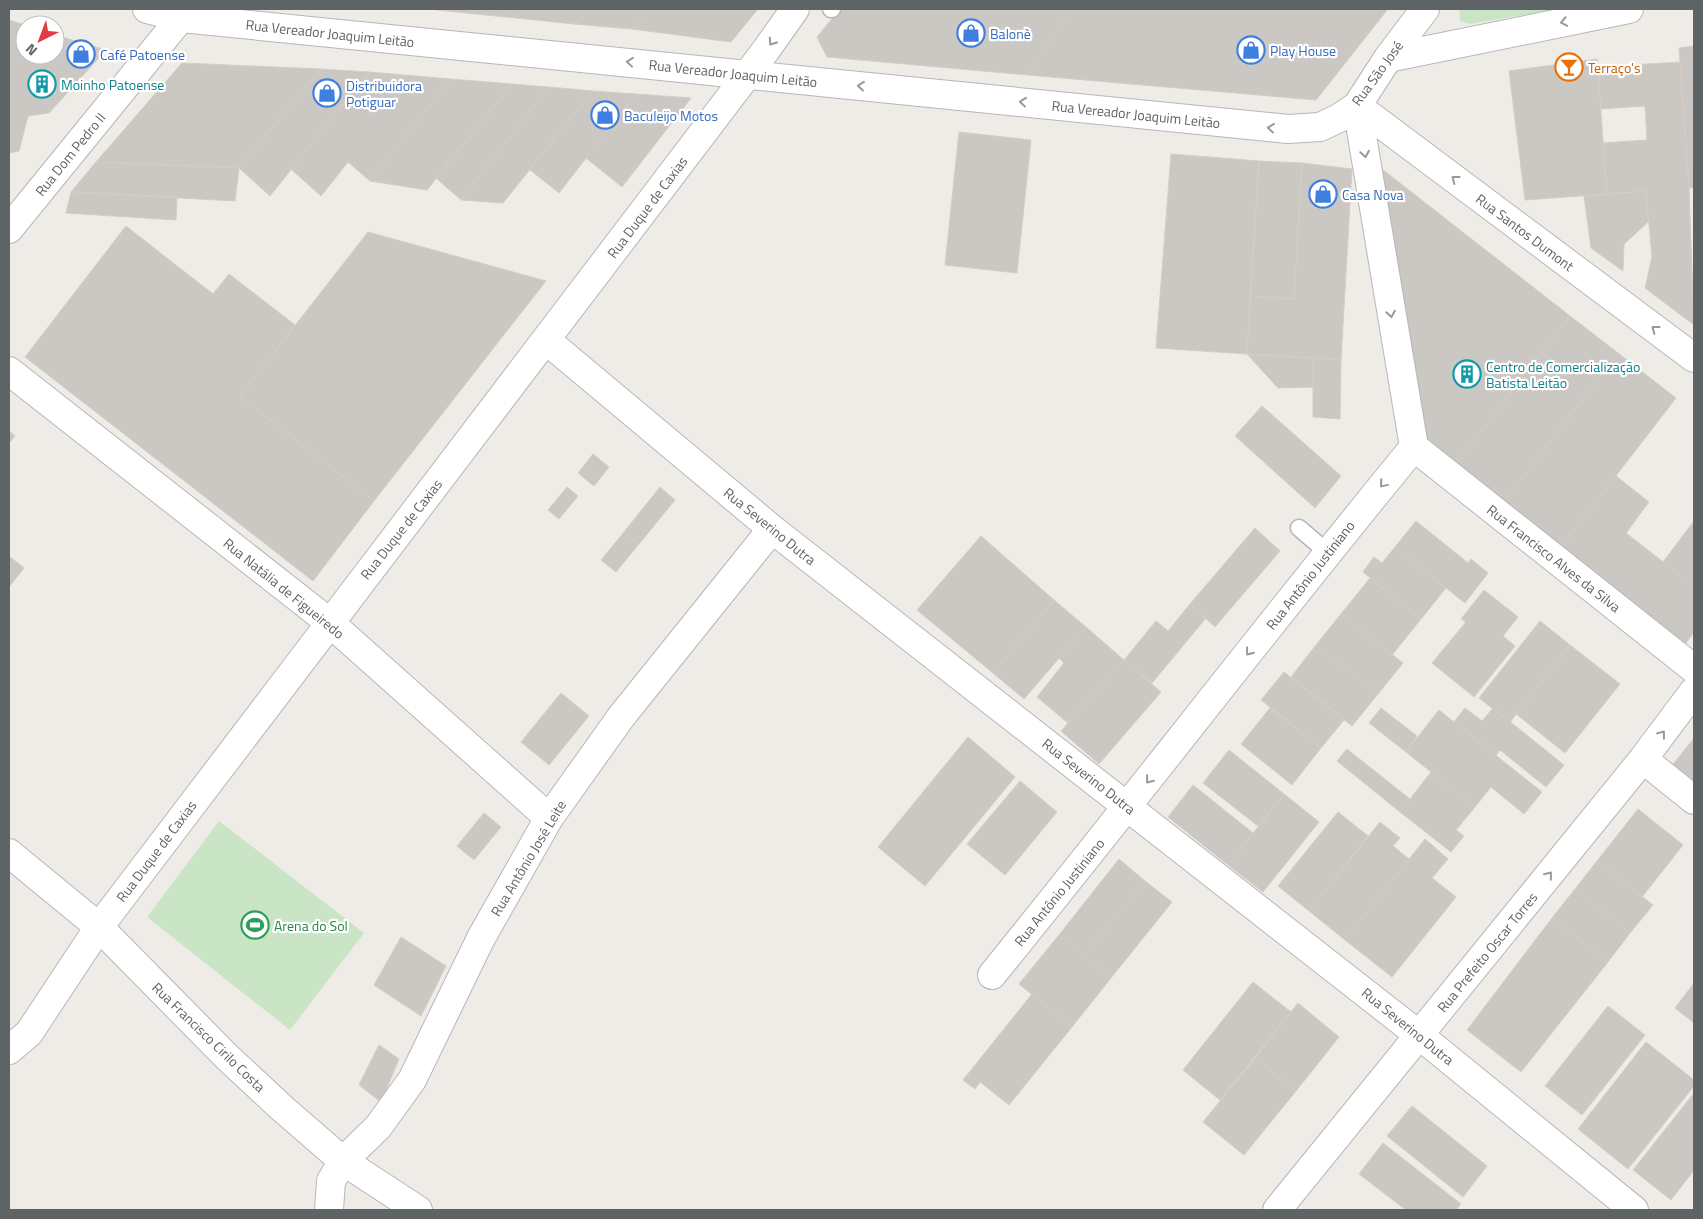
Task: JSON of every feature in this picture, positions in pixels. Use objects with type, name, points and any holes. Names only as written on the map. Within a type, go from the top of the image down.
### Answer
[{"type":"street","name":"Rua Vereador Joaquim Leitão","points":[[147,9],[748,74],[1288,129],[1320,127]]},
{"type":"street","name":"Rua Duque de Caxias","points":[[9,1050],[30,1033],[99,927],[329,622],[748,74],[795,9]]},
{"type":"street","name":"Rua São José","points":[[1320,127],[1339,118],[1357,106],[1388,58],[1425,9]]},
{"type":"street","points":[[1388,58],[1629,9]]},
{"type":"street","name":"Rua Dom Pedro II","points":[[9,229],[184,13]]},
{"type":"street","points":[[1357,106],[1414,447]]},
{"type":"street","name":"Rua Santos Dumont","points":[[1357,106],[1694,358]]},
{"type":"street","name":"Rua Severino Dutra","points":[[546,340],[772,529],[1129,806],[1419,1035],[1634,1210]]},
{"type":"street","name":"Rua Natália de Figueiredo","points":[[9,371],[329,622],[549,818]]},
{"type":"street","name":"Rua Antônio Justiniano","points":[[992,975],[1129,806],[1327,552],[1414,447]]},
{"type":"street","name":"Rua Francisco Alves da Silva","points":[[1414,447],[1694,669]]},
{"type":"street","name":"Rua Antônio José Leite","points":[[329,1210],[331,1181],[343,1161],[378,1127],[412,1080],[481,938],[549,818],[621,717],[772,529]]},
{"type":"street","name":"Rua Prefeito Oscar Torres","points":[[1277,1210],[1642,759],[1694,691]]},
{"type":"street","points":[[1642,759],[1694,800]]},
{"type":"street","name":"Rua Francisco Cirilo Costa","points":[[9,853],[99,927],[226,1057],[343,1161],[418,1210]]},
{"type":"lane","points":[[1299,528],[1327,552]]},
{"type":"green space","points":[[1459,9],[1559,9],[1470,24],[1460,21]]},
{"type":"green space","name":"Arena do Sol","points":[[219,821],[364,933],[290,1030],[147,917]]},
{"type":"building","points":[[429,9],[458,9],[456,12]]},
{"type":"building","points":[[458,9],[525,9],[516,18],[456,12]]},
{"type":"building","points":[[525,9],[593,9],[574,24],[516,18]]},
{"type":"building","points":[[593,9],[648,9],[632,29],[574,24]]},
{"type":"building","points":[[648,9],[758,9],[731,42],[632,29]]},
{"type":"building","points":[[840,9],[1072,9],[1027,75],[827,57],[817,37]]},
{"type":"building","points":[[1072,9],[1388,9],[1316,100],[1027,75]]},
{"type":"building","name":"Moinho Patoense","points":[[9,20],[15,22],[15,65],[65,65],[65,38],[106,50],[49,113],[28,116],[19,151],[9,153]]},
{"type":"building","points":[[1694,46],[1694,188],[1689,188],[1679,48]]},
{"type":"building","points":[[1597,59],[1607,194],[1525,200],[1509,71]]},
{"type":"building","points":[[1680,62],[1689,188],[1694,325],[1645,288],[1652,257],[1646,191],[1607,194],[1603,143],[1647,140],[1645,106],[1601,109],[1598,67]]},
{"type":"building","points":[[182,63],[321,69],[239,168],[96,162]]},
{"type":"building","points":[[321,69],[369,72],[270,196],[239,168]]},
{"type":"building","points":[[369,72],[451,79],[370,181],[348,162],[321,196],[291,169]]},
{"type":"building","points":[[451,79],[512,84],[427,190],[370,181]]},
{"type":"building","points":[[512,84],[549,87],[461,200],[436,178]]},
{"type":"building","points":[[549,87],[593,91],[503,203],[461,200]]},
{"type":"building","points":[[593,91],[636,94],[559,193],[529,169]]},
{"type":"building","points":[[636,94],[691,98],[622,187],[586,158]]},
{"type":"building","points":[[959,132],[1031,140],[1017,273],[945,265]]},
{"type":"building","points":[[1171,154],[1259,161],[1247,354],[1156,348]]},
{"type":"building","points":[[1259,161],[1302,163],[1294,299],[1250,296]]},
{"type":"building","points":[[96,162],[239,168],[235,201],[71,192]]},
{"type":"building","points":[[1302,163],[1352,169],[1341,360],[1247,354],[1250,296],[1294,299]]},
{"type":"building","name":"Centro de Comercialização Batista Leitão","points":[[1382,169],[1570,316],[1456,464],[1416,432]]},
{"type":"building","points":[[1646,191],[1648,222],[1624,244],[1623,271],[1591,248],[1584,196]]},
{"type":"building","points":[[71,192],[177,197],[176,220],[66,213]]},
{"type":"building","points":[[126,226],[213,294],[229,274],[295,325],[240,396],[374,501],[313,581],[25,357]]},
{"type":"building","points":[[368,232],[546,281],[374,501],[240,396]]},
{"type":"building","points":[[1570,316],[1618,353],[1504,502],[1456,464]]},
{"type":"building","points":[[1618,353],[1676,398],[1561,547],[1504,502]]},
{"type":"building","points":[[1247,354],[1313,358],[1313,387],[1278,388]]},
{"type":"building","points":[[1313,358],[1341,360],[1340,419],[1313,417]]},
{"type":"building","points":[[1262,406],[1341,476],[1315,508],[1235,436]]},
{"type":"building","points":[[9,431],[15,436],[9,443]]},
{"type":"building","points":[[593,454],[609,467],[594,486],[578,473]]},
{"type":"building","points":[[1616,476],[1649,502],[1626,533],[1694,586],[1694,632],[1684,646],[1561,547]]},
{"type":"building","points":[[567,487],[578,496],[559,519],[548,510]]},
{"type":"building","points":[[660,487],[675,500],[639,544],[624,532]]},
{"type":"building","points":[[1416,521],[1468,563],[1471,559],[1488,573],[1465,603],[1395,547]]},
{"type":"building","points":[[1694,521],[1694,586],[1663,562]]},
{"type":"building","points":[[1255,528],[1280,551],[1215,627],[1190,604]]},
{"type":"building","points":[[624,532],[639,544],[616,572],[601,560]]},
{"type":"building","points":[[981,536],[1054,600],[993,673],[917,610]]},
{"type":"building","points":[[1395,547],[1446,588],[1421,619],[1363,572],[1374,557],[1382,563]]},
{"type":"building","points":[[9,556],[24,568],[9,587]]},
{"type":"building","points":[[1370,578],[1421,619],[1392,655],[1341,614]]},
{"type":"building","points":[[1484,590],[1518,617],[1503,636],[1515,646],[1474,697],[1432,663],[1466,622],[1461,619]]},
{"type":"building","points":[[1054,600],[1086,627],[1024,699],[993,673]]},
{"type":"building","points":[[1190,604],[1206,618],[1152,683],[1124,660],[1156,621],[1168,631]]},
{"type":"building","points":[[1341,614],[1403,663],[1378,694],[1316,645]]},
{"type":"building","points":[[1540,621],[1570,645],[1510,722],[1479,698]]},
{"type":"building","points":[[1086,627],[1124,660],[1068,723],[1037,697],[1064,663],[1059,658]]},
{"type":"building","points":[[1316,645],[1378,694],[1352,726],[1291,677]]},
{"type":"building","points":[[1570,645],[1620,684],[1565,753],[1516,714]]},
{"type":"building","points":[[1124,660],[1161,692],[1099,764],[1061,731]]},
{"type":"building","points":[[1284,672],[1344,720],[1321,748],[1261,700]]},
{"type":"building","points":[[561,693],[589,716],[549,765],[521,742]]},
{"type":"building","points":[[1270,708],[1321,748],[1292,785],[1241,744]]},
{"type":"building","points":[[1381,708],[1417,736],[1406,752],[1369,723]]},
{"type":"building","points":[[1465,708],[1482,721],[1493,708],[1564,765],[1546,787],[1500,750],[1496,755],[1454,722]]},
{"type":"building","points":[[1439,710],[1542,792],[1524,814],[1491,787],[1475,807],[1406,752]]},
{"type":"building","points":[[968,737],[1015,777],[925,886],[878,847]]},
{"type":"building","points":[[1694,738],[1694,785],[1671,767]]},
{"type":"building","points":[[1347,749],[1410,799],[1400,812],[1337,761]]},
{"type":"building","points":[[1229,750],[1284,794],[1258,826],[1203,783]]},
{"type":"building","points":[[1431,772],[1475,807],[1456,830],[1464,836],[1451,852],[1400,812]]},
{"type":"building","points":[[1020,781],[1057,812],[1005,875],[967,844]]},
{"type":"building","points":[[1193,785],[1253,833],[1228,865],[1168,817]]},
{"type":"building","points":[[1284,794],[1319,822],[1263,892],[1228,865]]},
{"type":"building","points":[[1638,809],[1683,845],[1642,897],[1597,861]]},
{"type":"building","points":[[1338,812],[1368,836],[1309,911],[1278,886]]},
{"type":"building","points":[[484,813],[501,827],[474,860],[457,846]]},
{"type":"building","points":[[1380,822],[1400,838],[1393,846],[1409,859],[1345,940],[1309,911]]},
{"type":"building","points":[[1425,839],[1448,859],[1432,878],[1456,897],[1392,977],[1345,940]]},
{"type":"building","points":[[1119,859],[1145,881],[1084,956],[1059,935]]},
{"type":"building","points":[[1597,861],[1653,905],[1630,933],[1575,889]]},
{"type":"building","points":[[1145,881],[1172,902],[1111,978],[1084,956]]},
{"type":"building","points":[[1575,889],[1630,933],[1608,962],[1552,918]]},
{"type":"building","points":[[1552,918],[1608,962],[1521,1072],[1467,1030]]},
{"type":"building","points":[[1059,935],[1111,978],[1072,1027],[1019,984]]},
{"type":"building","points":[[401,937],[446,966],[421,1016],[374,985]]},
{"type":"building","points":[[1253,982],[1291,1012],[1220,1100],[1183,1070]]},
{"type":"building","points":[[1694,983],[1694,1023],[1675,1008]]},
{"type":"building","points":[[1032,994],[1072,1027],[1009,1105],[980,1082],[975,1089],[963,1080]]},
{"type":"building","points":[[1298,1003],[1339,1037],[1296,1091],[1255,1058]]},
{"type":"building","points":[[1608,1006],[1645,1035],[1582,1115],[1545,1086]]},
{"type":"building","points":[[1646,1042],[1694,1080],[1694,1086],[1628,1169],[1578,1129]]},
{"type":"building","points":[[379,1045],[399,1059],[381,1102],[359,1085]]},
{"type":"building","points":[[1255,1058],[1296,1091],[1244,1155],[1203,1122]]},
{"type":"building","points":[[1694,1093],[1694,1170],[1671,1200],[1633,1170]]},
{"type":"building","points":[[1412,1106],[1487,1166],[1463,1197],[1387,1136]]},
{"type":"building","points":[[1383,1143],[1461,1204],[1456,1210],[1406,1210],[1359,1174]]},
{"type":"place","name":"Balonè","points":[[971,33]]},
{"type":"place","name":"Play House","points":[[1251,50]]},
{"type":"place","name":"Café Patoense","points":[[81,54]]},
{"type":"place","name":"Terraço's","points":[[1569,67]]},
{"type":"place","name":"Moinho Patoense","points":[[42,84]]},
{"type":"place","name":"Distribuidora Potiguar","points":[[327,93]]},
{"type":"place","name":"Baculeijo Motos","points":[[605,115]]},
{"type":"place","name":"Casa Nova","points":[[1323,194]]},
{"type":"place","name":"Centro de Comercialização Batista Leitão","points":[[1467,374]]},
{"type":"place","name":"Arena do Sol","points":[[255,925]]}]
